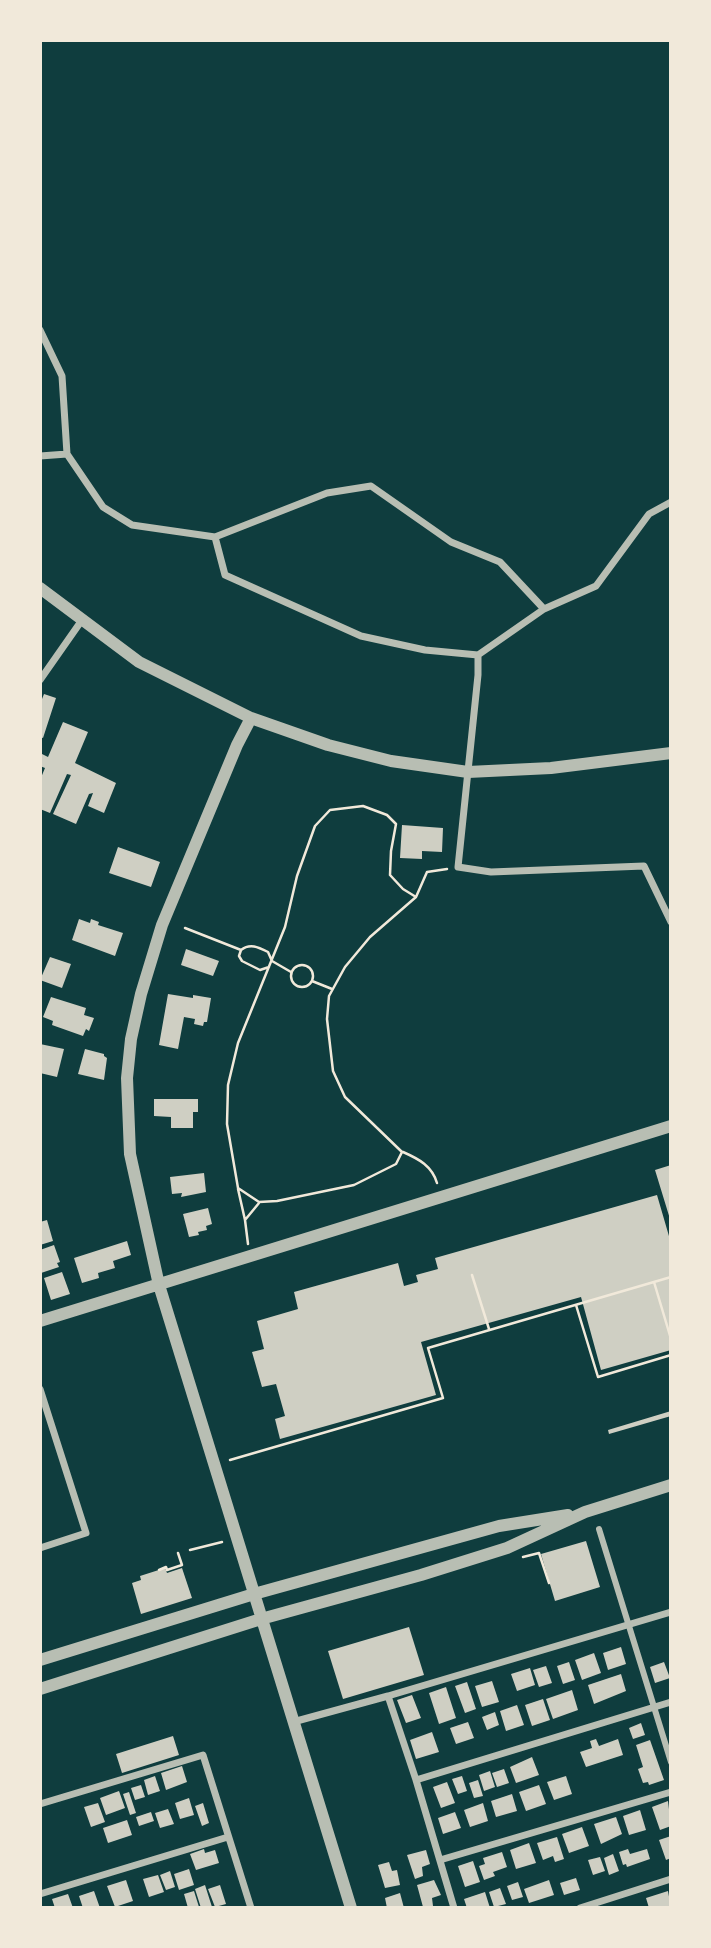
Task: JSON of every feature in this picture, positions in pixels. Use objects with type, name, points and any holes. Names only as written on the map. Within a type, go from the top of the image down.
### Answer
[{"type":"street","points":[[40,330],[62,376],[67,454],[103,508],[132,525],[215,537],[327,493],[371,486],[451,542],[500,562],[544,609]]},
{"type":"street","points":[[40,456],[67,454]]},
{"type":"street","points":[[215,537],[225,575],[237,581],[360,636],[425,650],[478,655],[544,609],[596,586],[649,514],[671,502]]},
{"type":"street","points":[[40,588],[139,662],[251,718],[328,745],[391,761],[468,772],[551,768],[671,752]]},
{"type":"street","points":[[40,680],[82,620]]},
{"type":"street","points":[[478,655],[458,867],[491,873],[644,866],[671,922]]},
{"type":"street","points":[[251,718],[237,745],[162,925],[141,994],[131,1039],[127,1077],[130,1154],[159,1285],[351,1908]]},
{"type":"street","points":[[40,1321],[671,1126]]},
{"type":"street","points":[[40,1389],[86,1533],[40,1548]]},
{"type":"street","points":[[40,1689],[261,1619],[507,1548],[585,1512],[671,1485]]},
{"type":"street","points":[[40,1660],[254,1594],[499,1526],[585,1512]]},
{"type":"street","points":[[598,1529],[671,1762]]},
{"type":"street","points":[[293,1722],[671,1612]]},
{"type":"street","points":[[387,1696],[416,1780],[454,1908]]},
{"type":"street","points":[[416,1780],[671,1702]]},
{"type":"street","points":[[40,1804],[203,1755],[251,1908]]},
{"type":"street","points":[[440,1860],[671,1792]]},
{"type":"street","points":[[40,1894],[228,1837]]},
{"type":"street","points":[[580,1908],[671,1879]]},
{"type":"path","points":[[253,1256],[247,1242],[227,1124],[228,1085],[238,1044],[285,928],[297,876],[315,825],[330,810],[363,806],[387,815],[396,824],[390,875],[402,889],[416,897]]},
{"type":"path","points":[[440,1197],[433,1171],[402,1152],[345,1097],[333,1071],[327,1019],[329,996],[345,967],[370,937],[416,897],[427,872],[458,867]]},
{"type":"path","points":[[185,928],[241,950]]},
{"type":"path","points":[[269,967],[260,970],[242,961],[239,956],[241,950],[246,946],[255,946],[268,952],[272,961],[291,972]]},
{"type":"path","points":[[299,965],[308,967],[312,971],[313,981],[305,988],[300,988],[291,982],[291,972],[299,965]]},
{"type":"path","points":[[313,981],[333,990]]},
{"type":"path","points":[[238,1188],[259,1202],[277,1201],[354,1185],[396,1164],[402,1152]]},
{"type":"path","points":[[245,1220],[259,1202]]},
{"type":"path","points":[[472,1275],[489,1330]]},
{"type":"path","points":[[230,1460],[443,1398],[428,1348],[671,1277]]},
{"type":"path","points":[[654,1282],[671,1339]]},
{"type":"path","points":[[576,1305],[598,1377],[671,1355]]},
{"type":"path","points":[[190,1550],[222,1542]]},
{"type":"path","points":[[520,1551],[522,1557],[539,1553],[549,1583]]},
{"type":"path","points":[[158,1568],[166,1567],[167,1570],[182,1565],[178,1553]]},
{"type":"building","points":[[44,694],[56,698],[43,738],[40,737],[40,704]]},
{"type":"building","points":[[63,722],[88,732],[75,763],[116,783],[104,813],[88,806],[93,793],[89,794],[76,824],[53,814],[71,775],[67,774],[50,813],[40,809],[40,780],[45,768],[40,766],[40,753],[48,757]]},
{"type":"building","points":[[402,825],[443,828],[442,852],[422,851],[422,859],[400,858]]},
{"type":"building","points":[[118,847],[160,862],[151,887],[109,873]]},
{"type":"building","points":[[79,919],[90,923],[91,919],[99,922],[98,925],[123,933],[115,956],[72,940]]},
{"type":"building","points":[[186,949],[219,961],[213,976],[181,965]]},
{"type":"building","points":[[50,957],[71,964],[62,988],[40,980]]},
{"type":"building","points":[[168,994],[211,998],[207,1022],[204,1022],[203,1026],[194,1024],[195,1019],[184,1017],[178,1049],[159,1045]]},
{"type":"building","points":[[51,997],[86,1008],[84,1015],[94,1018],[89,1031],[86,1029],[83,1036],[52,1025],[53,1021],[43,1017]]},
{"type":"building","points":[[40,1044],[64,1049],[57,1077],[40,1073]]},
{"type":"building","points":[[85,1049],[104,1054],[107,1058],[104,1080],[78,1074]]},
{"type":"building","points":[[154,1099],[198,1099],[198,1112],[193,1112],[193,1128],[171,1128],[171,1117],[154,1116]]},
{"type":"building","points":[[671,1165],[671,1219],[670,1219],[655,1170]]},
{"type":"building","points":[[204,1173],[206,1192],[181,1197],[182,1193],[172,1194],[170,1177]]},
{"type":"building","points":[[657,1195],[671,1243],[671,1350],[601,1370],[581,1297],[421,1342],[436,1395],[280,1439],[275,1419],[285,1416],[276,1384],[262,1387],[252,1352],[264,1349],[257,1321],[298,1309],[294,1292],[398,1263],[404,1286],[418,1282],[416,1275],[438,1269],[435,1258]]},
{"type":"building","points":[[208,1208],[212,1224],[206,1226],[207,1230],[198,1232],[199,1235],[189,1237],[183,1214]]},
{"type":"building","points":[[47,1220],[53,1241],[40,1245],[40,1222]]},
{"type":"building","points":[[127,1241],[131,1255],[113,1261],[115,1268],[98,1273],[99,1278],[82,1283],[74,1258]]},
{"type":"building","points":[[54,1245],[59,1267],[41,1273],[40,1250]]},
{"type":"building","points":[[62,1272],[70,1294],[51,1300],[44,1278]]},
{"type":"building","points":[[671,1411],[671,1416],[609,1434],[608,1430]]},
{"type":"building","points":[[586,1541],[600,1587],[555,1601],[541,1554]]},
{"type":"building","points":[[165,1568],[167,1573],[182,1568],[192,1598],[141,1614],[132,1583],[141,1580],[140,1576]]},
{"type":"building","points":[[409,1627],[424,1675],[343,1699],[328,1651]]},
{"type":"building","points":[[621,1647],[626,1664],[608,1670],[603,1653]]},
{"type":"building","points":[[594,1653],[601,1673],[582,1680],[575,1660]]},
{"type":"building","points":[[569,1662],[575,1680],[563,1684],[557,1666]]},
{"type":"building","points":[[664,1662],[670,1678],[655,1683],[650,1667]]},
{"type":"building","points":[[546,1666],[552,1683],[539,1687],[533,1670]]},
{"type":"building","points":[[530,1668],[535,1685],[517,1691],[511,1674]]},
{"type":"building","points":[[621,1674],[626,1691],[594,1704],[588,1685]]},
{"type":"building","points":[[492,1681],[499,1702],[482,1707],[475,1686]]},
{"type":"building","points":[[467,1682],[476,1709],[465,1713],[455,1686]]},
{"type":"building","points":[[446,1687],[456,1718],[439,1724],[429,1693]]},
{"type":"building","points":[[572,1690],[578,1710],[553,1719],[546,1699]]},
{"type":"building","points":[[412,1695],[421,1718],[406,1723],[397,1700]]},
{"type":"building","points":[[543,1699],[550,1720],[532,1726],[525,1705]]},
{"type":"building","points":[[517,1705],[524,1725],[506,1731],[500,1711]]},
{"type":"building","points":[[495,1712],[499,1725],[487,1730],[482,1717]]},
{"type":"building","points":[[468,1722],[474,1738],[456,1744],[450,1728]]},
{"type":"building","points":[[641,1723],[645,1735],[633,1739],[629,1728]]},
{"type":"building","points":[[432,1732],[439,1752],[416,1759],[410,1740]]},
{"type":"building","points":[[173,1736],[179,1755],[122,1773],[116,1754]]},
{"type":"building","points":[[596,1739],[599,1746],[618,1739],[623,1755],[586,1767],[580,1752],[592,1748],[590,1741]]},
{"type":"building","points":[[650,1740],[664,1780],[649,1785],[648,1782],[643,1783],[638,1769],[643,1767],[636,1745]]},
{"type":"building","points":[[532,1757],[539,1775],[516,1783],[510,1767]]},
{"type":"building","points":[[182,1766],[187,1782],[166,1790],[161,1773]]},
{"type":"building","points":[[504,1769],[509,1783],[497,1787],[492,1773]]},
{"type":"building","points":[[490,1771],[495,1787],[484,1791],[479,1775]]},
{"type":"building","points":[[155,1776],[160,1791],[148,1795],[144,1780]]},
{"type":"building","points":[[462,1776],[467,1791],[458,1794],[452,1779]]},
{"type":"building","points":[[566,1776],[572,1794],[554,1800],[547,1782]]},
{"type":"building","points":[[478,1780],[483,1796],[474,1798],[469,1783]]},
{"type":"building","points":[[447,1782],[455,1803],[441,1808],[433,1787]]},
{"type":"building","points":[[141,1785],[145,1797],[135,1800],[131,1788]]},
{"type":"building","points":[[539,1785],[546,1804],[526,1811],[519,1792]]},
{"type":"building","points":[[119,1791],[125,1808],[106,1815],[100,1798]]},
{"type":"building","points":[[129,1792],[136,1813],[130,1815],[123,1794]]},
{"type":"building","points":[[512,1794],[517,1811],[496,1817],[491,1801]]},
{"type":"building","points":[[189,1798],[194,1815],[180,1819],[175,1803]]},
{"type":"building","points":[[668,1801],[671,1826],[660,1830],[652,1807]]},
{"type":"building","points":[[98,1803],[105,1822],[91,1827],[84,1807]]},
{"type":"building","points":[[203,1803],[209,1823],[202,1826],[195,1806]]},
{"type":"building","points":[[483,1803],[488,1821],[470,1827],[464,1810]]},
{"type":"building","points":[[168,1809],[174,1824],[160,1828],[155,1813]]},
{"type":"building","points":[[640,1810],[646,1830],[629,1835],[623,1816]]},
{"type":"building","points":[[151,1812],[154,1821],[139,1826],[136,1817]]},
{"type":"building","points":[[455,1812],[461,1828],[443,1834],[438,1818]]},
{"type":"building","points":[[616,1817],[622,1834],[601,1844],[594,1824]]},
{"type":"building","points":[[127,1820],[132,1835],[108,1843],[103,1828]]},
{"type":"building","points":[[582,1827],[589,1846],[569,1853],[562,1834]]},
{"type":"building","points":[[671,1836],[671,1858],[666,1860],[659,1840]]},
{"type":"building","points":[[557,1837],[564,1859],[555,1862],[553,1856],[543,1860],[537,1843]]},
{"type":"building","points":[[529,1843],[536,1863],[516,1869],[510,1850]]},
{"type":"building","points":[[204,1849],[205,1853],[215,1850],[219,1863],[196,1870],[190,1854]]},
{"type":"building","points":[[628,1849],[630,1854],[647,1849],[650,1859],[627,1867],[626,1864],[623,1865],[619,1852]]},
{"type":"building","points":[[426,1850],[430,1864],[422,1867],[423,1876],[415,1879],[407,1855]]},
{"type":"building","points":[[502,1852],[507,1867],[493,1872],[495,1876],[484,1880],[479,1866],[485,1864],[483,1858]]},
{"type":"building","points":[[613,1854],[619,1871],[609,1875],[604,1858]]},
{"type":"building","points":[[600,1857],[605,1871],[593,1875],[588,1860]]},
{"type":"building","points":[[473,1861],[480,1882],[465,1887],[458,1866]]},
{"type":"building","points":[[389,1862],[392,1871],[397,1870],[400,1885],[385,1888],[378,1865]]},
{"type":"building","points":[[189,1869],[194,1885],[179,1890],[174,1874]]},
{"type":"building","points":[[170,1871],[175,1887],[166,1890],[160,1875]]},
{"type":"building","points":[[158,1875],[164,1892],[149,1897],[143,1879]]},
{"type":"building","points":[[576,1878],[580,1890],[564,1895],[560,1883]]},
{"type":"building","points":[[126,1880],[133,1901],[115,1907],[107,1886]]},
{"type":"building","points":[[434,1880],[441,1895],[432,1898],[433,1906],[423,1907],[417,1885]]},
{"type":"building","points":[[549,1880],[554,1895],[529,1903],[524,1889]]},
{"type":"building","points":[[518,1882],[523,1897],[512,1900],[507,1886]]},
{"type":"building","points":[[205,1885],[212,1907],[201,1908],[195,1889]]},
{"type":"building","points":[[220,1885],[226,1904],[215,1907],[208,1889]]},
{"type":"building","points":[[500,1888],[506,1904],[494,1907],[489,1892]]},
{"type":"building","points":[[94,1891],[100,1908],[83,1908],[79,1896]]},
{"type":"building","points":[[194,1891],[199,1907],[188,1908],[184,1894]]},
{"type":"building","points":[[668,1891],[671,1908],[649,1908],[646,1898]]},
{"type":"building","points":[[485,1892],[490,1908],[467,1908],[464,1899]]},
{"type":"building","points":[[400,1893],[404,1908],[387,1908],[385,1898]]},
{"type":"building","points":[[68,1894],[73,1908],[55,1908],[52,1899]]}]
